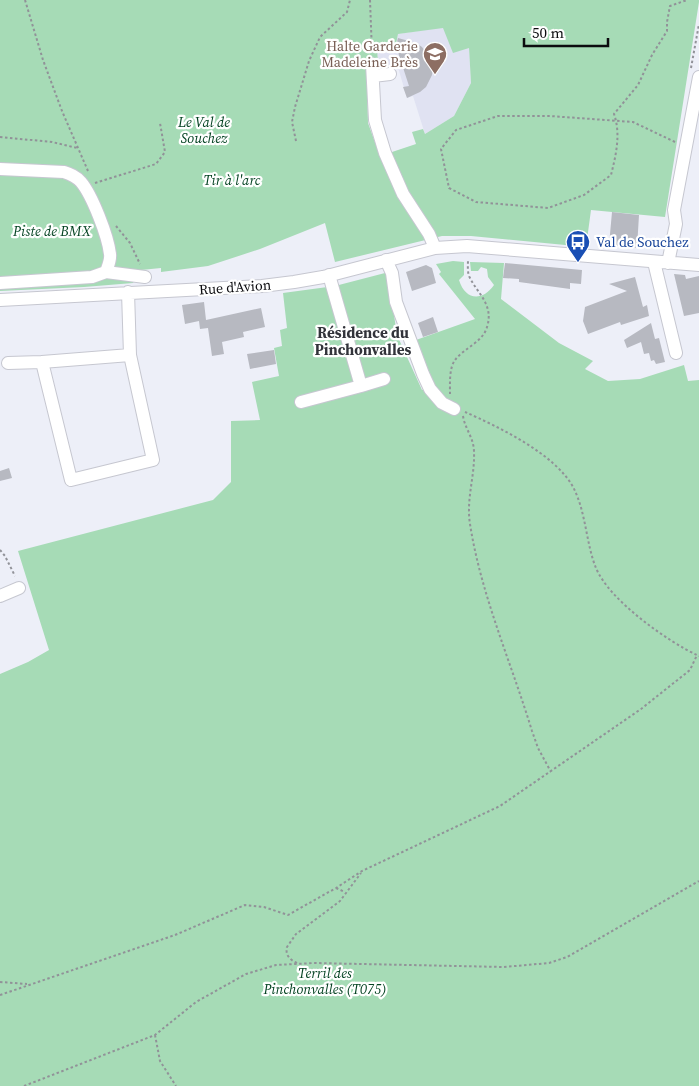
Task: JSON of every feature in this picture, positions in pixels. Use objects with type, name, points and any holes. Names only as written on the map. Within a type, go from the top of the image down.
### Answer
[{"type":"street","points":[[390,74],[372,70],[375,120],[385,153],[404,194],[429,234],[435,248]]},
{"type":"street","points":[[676,353],[661,262],[676,224],[674,210],[699,77]]},
{"type":"street","points":[[0,169],[64,172],[74,176],[81,182],[98,216],[108,243],[110,256],[106,272]]},
{"type":"street","name":"Rue d'Avion","points":[[0,300],[262,286],[329,275],[435,248],[467,246],[661,262]]},
{"type":"street","points":[[386,260],[392,273],[396,302],[422,374],[430,390],[442,402],[458,410]]},
{"type":"street","points":[[661,262],[699,265]]},
{"type":"street","points":[[0,283],[92,277],[106,272],[144,272],[151,291]]},
{"type":"street","points":[[329,275],[361,386]]},
{"type":"street","points":[[42,362],[71,480],[153,460],[130,355],[128,292]]},
{"type":"street","points":[[8,363],[130,355]]},
{"type":"street","points":[[301,402],[384,379]]},
{"type":"street","points":[[0,596],[20,588]]},
{"type":"path","points":[[24,0],[43,60],[90,176]]},
{"type":"path","points":[[296,141],[292,122],[309,61],[320,37],[347,12],[350,0]]},
{"type":"path","points":[[370,0],[372,70]]},
{"type":"path","points":[[686,146],[633,122],[616,120],[550,116],[498,116],[456,130],[441,149],[449,188],[476,202],[548,208],[584,195],[611,175],[616,155],[618,130],[616,120],[614,114],[638,85],[652,55],[667,31],[670,6],[687,0]]},
{"type":"path","points":[[93,184],[156,164],[165,152],[160,123]]},
{"type":"path","points":[[0,137],[52,142],[78,148]]},
{"type":"path","points":[[115,225],[130,243],[144,272]]},
{"type":"path","points":[[467,246],[469,277],[484,298],[488,313],[487,328],[478,341],[454,361],[450,378],[450,398],[470,434],[474,451],[468,510],[477,560],[489,601],[538,748],[552,772]]},
{"type":"path","points":[[0,996],[55,975],[175,935],[245,905],[264,907],[288,915],[362,871],[500,806],[641,709],[690,670],[698,655],[682,648],[643,621],[611,591],[596,568],[582,512],[573,487],[556,466],[520,439],[488,422],[458,410]]},
{"type":"path","points":[[0,550],[5,556],[20,588]]},
{"type":"path","points":[[299,964],[288,956],[287,947],[296,934],[340,901],[362,871]]},
{"type":"path","points":[[24,1086],[155,1035],[196,1002],[246,974],[276,965],[299,964],[504,966],[549,963],[567,957],[699,881]]},
{"type":"path","points":[[336,888],[345,892]]},
{"type":"path","points":[[0,982],[31,985],[55,975]]},
{"type":"path","points":[[155,1035],[160,1061],[176,1086]]},
{"type":"shaded area","name":"Halte Garderie Madeleine Brès","points":[[443,27],[469,48],[471,83],[454,116],[425,134],[413,96],[407,98],[397,64],[382,68],[378,67],[377,47],[395,49],[398,34]]},
{"type":"green space","name":"Le Val de Souchez","points":[[0,0],[699,0],[665,217],[591,210],[586,247],[471,236],[442,236],[335,262],[325,223],[260,249],[208,266],[161,272],[161,268],[141,270],[133,283],[0,291]],"holes":[[[443,28],[453,53],[469,48],[471,83],[454,116],[425,134],[423,129],[412,132],[416,144],[380,156],[368,123],[368,64],[378,64],[377,47],[395,49],[398,34]]]},
{"type":"green space","name":"Terril des Pinchonvalles (T075)","points":[[453,261],[464,262],[464,275],[459,280],[465,292],[474,296],[484,294],[494,285],[488,277],[487,269],[481,267],[478,271],[471,271],[470,262],[504,263],[501,299],[559,343],[593,361],[585,369],[608,381],[640,379],[684,365],[688,381],[699,380],[699,1086],[0,1086],[0,674],[28,662],[49,650],[18,551],[213,500],[231,482],[231,421],[260,420],[252,382],[279,376],[274,348],[282,346],[280,330],[287,328],[283,293],[335,286],[385,273],[388,275],[397,335],[422,390],[432,386],[416,340],[475,319],[439,274],[441,272],[436,264]]},
{"type":"building","points":[[398,38],[416,43],[422,47],[431,60],[433,67],[432,75],[426,87],[407,98],[403,87],[409,86],[396,46]]},
{"type":"building","points":[[612,212],[639,215],[637,248],[609,245]]},
{"type":"building","points":[[505,263],[582,270],[581,284],[570,283],[570,289],[519,282],[519,279],[503,278]]},
{"type":"building","points":[[426,265],[432,268],[436,283],[412,291],[406,272]]},
{"type":"building","points":[[674,274],[685,275],[686,279],[699,276],[699,313],[684,316]]},
{"type":"building","points":[[635,277],[643,307],[647,305],[649,316],[621,325],[620,322],[588,334],[583,321],[585,307],[627,291],[609,284]]},
{"type":"building","points":[[204,302],[206,320],[261,308],[265,327],[243,332],[244,337],[222,342],[224,354],[212,356],[208,328],[200,329],[199,321],[185,324],[182,305]]},
{"type":"building","points":[[433,317],[438,332],[423,337],[418,323]]},
{"type":"building","points":[[651,323],[655,339],[659,338],[665,362],[656,364],[654,360],[651,361],[649,353],[644,354],[641,342],[627,348],[624,340]]},
{"type":"building","points":[[274,350],[276,364],[250,369],[247,354]]},
{"type":"building","points":[[9,468],[12,478],[0,481],[0,471]]},
{"type":"place","name":"Halte Garderie Madeleine Brès","points":[[435,75]]},
{"type":"place","name":"Val de Souchez","points":[[578,263]]},
{"type":"district","name":"Résidence du Pinchonvalles","points":[[363,340]]},
{"type":"park label","name":"Tir à l'arc","points":[[232,180]]},
{"type":"park label","name":"Piste de BMX","points":[[52,231]]}]
